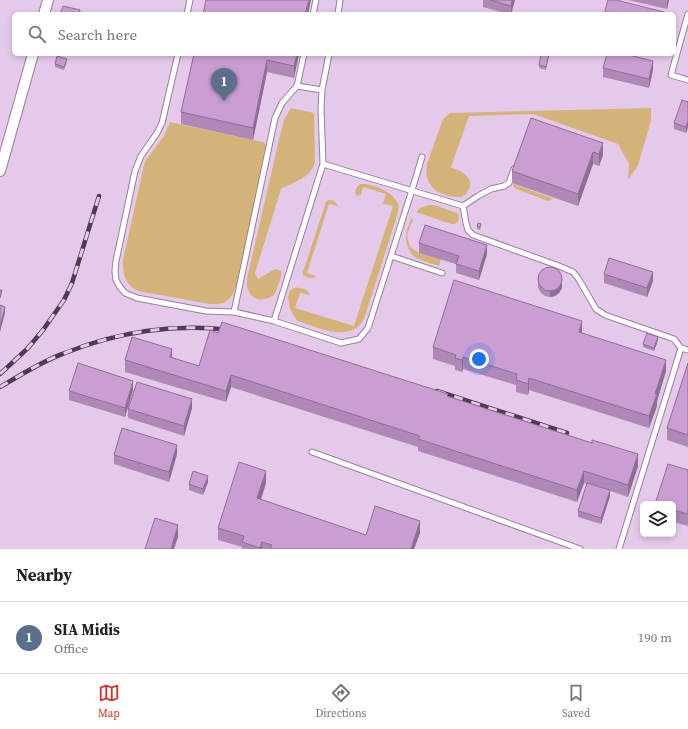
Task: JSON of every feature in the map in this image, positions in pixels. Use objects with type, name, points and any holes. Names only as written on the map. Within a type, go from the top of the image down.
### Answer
[{"type":"street","points":[[45,12],[48,0]]},
{"type":"street","points":[[0,171],[32,56]]},
{"type":"lane","points":[[187,12],[190,0]]},
{"type":"lane","points":[[313,12],[316,0]]},
{"type":"lane","points":[[338,12],[340,0]]},
{"type":"lane","points":[[688,14],[671,75],[688,80]]},
{"type":"lane","points":[[178,56],[162,123],[141,156],[135,170],[116,261],[116,280],[126,293],[136,298],[206,311],[234,312],[274,321],[341,343],[359,340],[368,328],[422,157]]},
{"type":"lane","points":[[234,312],[275,118],[282,103],[297,86],[304,56]]},
{"type":"lane","points":[[274,321],[323,164],[321,109],[322,90],[329,56]]},
{"type":"lane","points":[[297,86],[322,90]]},
{"type":"lane","points":[[463,206],[491,189],[504,186],[509,183],[516,162]]},
{"type":"lane","points":[[323,164],[463,206]]},
{"type":"lane","points":[[463,206],[468,230],[473,234],[573,272],[596,309],[605,315],[674,339],[681,348],[688,350]]},
{"type":"lane","points":[[391,256],[442,273]]},
{"type":"lane","points":[[619,549],[681,348]]},
{"type":"lane","points":[[312,452],[580,549]]},
{"type":"shaded area","points":[[291,108],[314,113],[315,162],[310,172],[306,176],[281,189],[255,273],[258,279],[275,269],[281,271],[281,276],[274,295],[265,299],[257,299],[251,295],[249,291],[247,279],[280,135],[284,120]]},
{"type":"shaded area","points":[[651,108],[651,121],[638,165],[628,180],[629,164],[618,144],[530,114],[469,116],[451,167],[463,173],[469,180],[469,188],[462,197],[447,196],[435,190],[428,179],[426,172],[427,164],[443,119],[450,113]]},
{"type":"shaded area","points":[[170,122],[263,142],[265,144],[265,153],[236,286],[233,294],[224,303],[210,304],[138,291],[127,282],[125,278],[123,260],[144,165],[164,136]]},
{"type":"shaded area","points":[[360,184],[376,186],[382,189],[392,195],[398,204],[397,216],[361,324],[350,331],[335,332],[298,321],[291,311],[288,298],[292,289],[297,288],[304,289],[310,295],[300,293],[295,308],[354,326],[393,206],[383,204],[386,194],[363,187],[361,195],[357,196],[355,191]]},
{"type":"shaded area","points":[[513,184],[552,198],[548,201],[516,189]]},
{"type":"shaded area","points":[[328,200],[334,201],[338,206],[329,204],[307,273],[316,276],[313,278],[306,277],[303,275],[303,272],[326,202]]},
{"type":"shaded area","points":[[434,205],[457,213],[459,216],[458,222],[451,224],[416,212],[420,208]]},
{"type":"shaded area","points":[[411,218],[413,220],[407,235],[410,247],[419,253],[441,259],[439,266],[415,257],[410,251],[406,237]]},
{"type":"building","points":[[206,0],[309,0],[306,12],[203,12]]},
{"type":"building","points":[[490,0],[512,0],[511,6]]},
{"type":"building","points":[[608,0],[616,0],[664,12],[605,12]]},
{"type":"building","points":[[63,6],[80,10],[80,12],[61,12]]},
{"type":"building","points":[[57,56],[67,59],[64,67],[55,64]]},
{"type":"building","points":[[194,56],[296,56],[294,66],[267,60],[253,128],[181,112]]},
{"type":"building","points":[[541,56],[549,56],[546,67],[539,65]]},
{"type":"building","points":[[606,56],[633,56],[653,61],[649,79],[603,68]]},
{"type":"building","points":[[682,100],[688,102],[688,121],[686,127],[674,123]]},
{"type":"building","points":[[531,118],[603,143],[599,154],[593,152],[578,194],[512,171]]},
{"type":"building","points":[[425,225],[487,245],[479,271],[456,264],[459,256],[419,243]]},
{"type":"building","points":[[609,258],[653,272],[647,288],[604,274]]},
{"type":"building","points":[[550,267],[555,268],[561,274],[561,284],[555,290],[550,291],[545,290],[539,284],[538,279],[539,274],[545,268]]},
{"type":"building","points":[[454,280],[582,321],[579,332],[666,360],[655,394],[657,394],[649,416],[529,378],[528,384],[516,380],[517,374],[463,357],[462,360],[455,358],[456,355],[433,347]]},
{"type":"building","points":[[0,305],[5,307],[0,326]]},
{"type":"building","points":[[222,322],[448,394],[447,396],[592,443],[592,440],[638,454],[628,485],[584,471],[577,490],[418,439],[420,436],[231,375],[226,391],[125,360],[132,337],[172,349],[170,357],[199,366],[210,330],[218,333]]},
{"type":"building","points":[[647,333],[658,337],[654,348],[643,344]]},
{"type":"building","points":[[78,363],[133,381],[125,408],[69,391]]},
{"type":"building","points":[[688,363],[688,435],[667,428]]},
{"type":"building","points":[[137,382],[192,399],[184,426],[128,409]]},
{"type":"building","points":[[122,428],[177,445],[169,472],[114,455]]},
{"type":"building","points":[[239,462],[266,471],[257,498],[366,535],[375,506],[420,521],[411,549],[270,549],[272,545],[262,542],[260,548],[242,542],[244,536],[218,528]]},
{"type":"building","points":[[668,464],[688,470],[688,514],[676,511],[676,501],[656,501]]},
{"type":"building","points":[[193,471],[208,476],[203,489],[189,484]]},
{"type":"building","points":[[587,483],[610,490],[601,518],[578,511]]},
{"type":"building","points":[[155,518],[178,525],[171,549],[145,549]]},
{"type":"railway","points":[[0,374],[28,348],[64,300],[72,283],[99,196]]},
{"type":"railway","points":[[0,387],[56,356],[105,340],[146,331],[167,329],[209,328],[230,330]]},
{"type":"railway","points":[[437,391],[567,433]]},
{"type":"place","name":"SIA Midis","points":[[224,101]]}]
